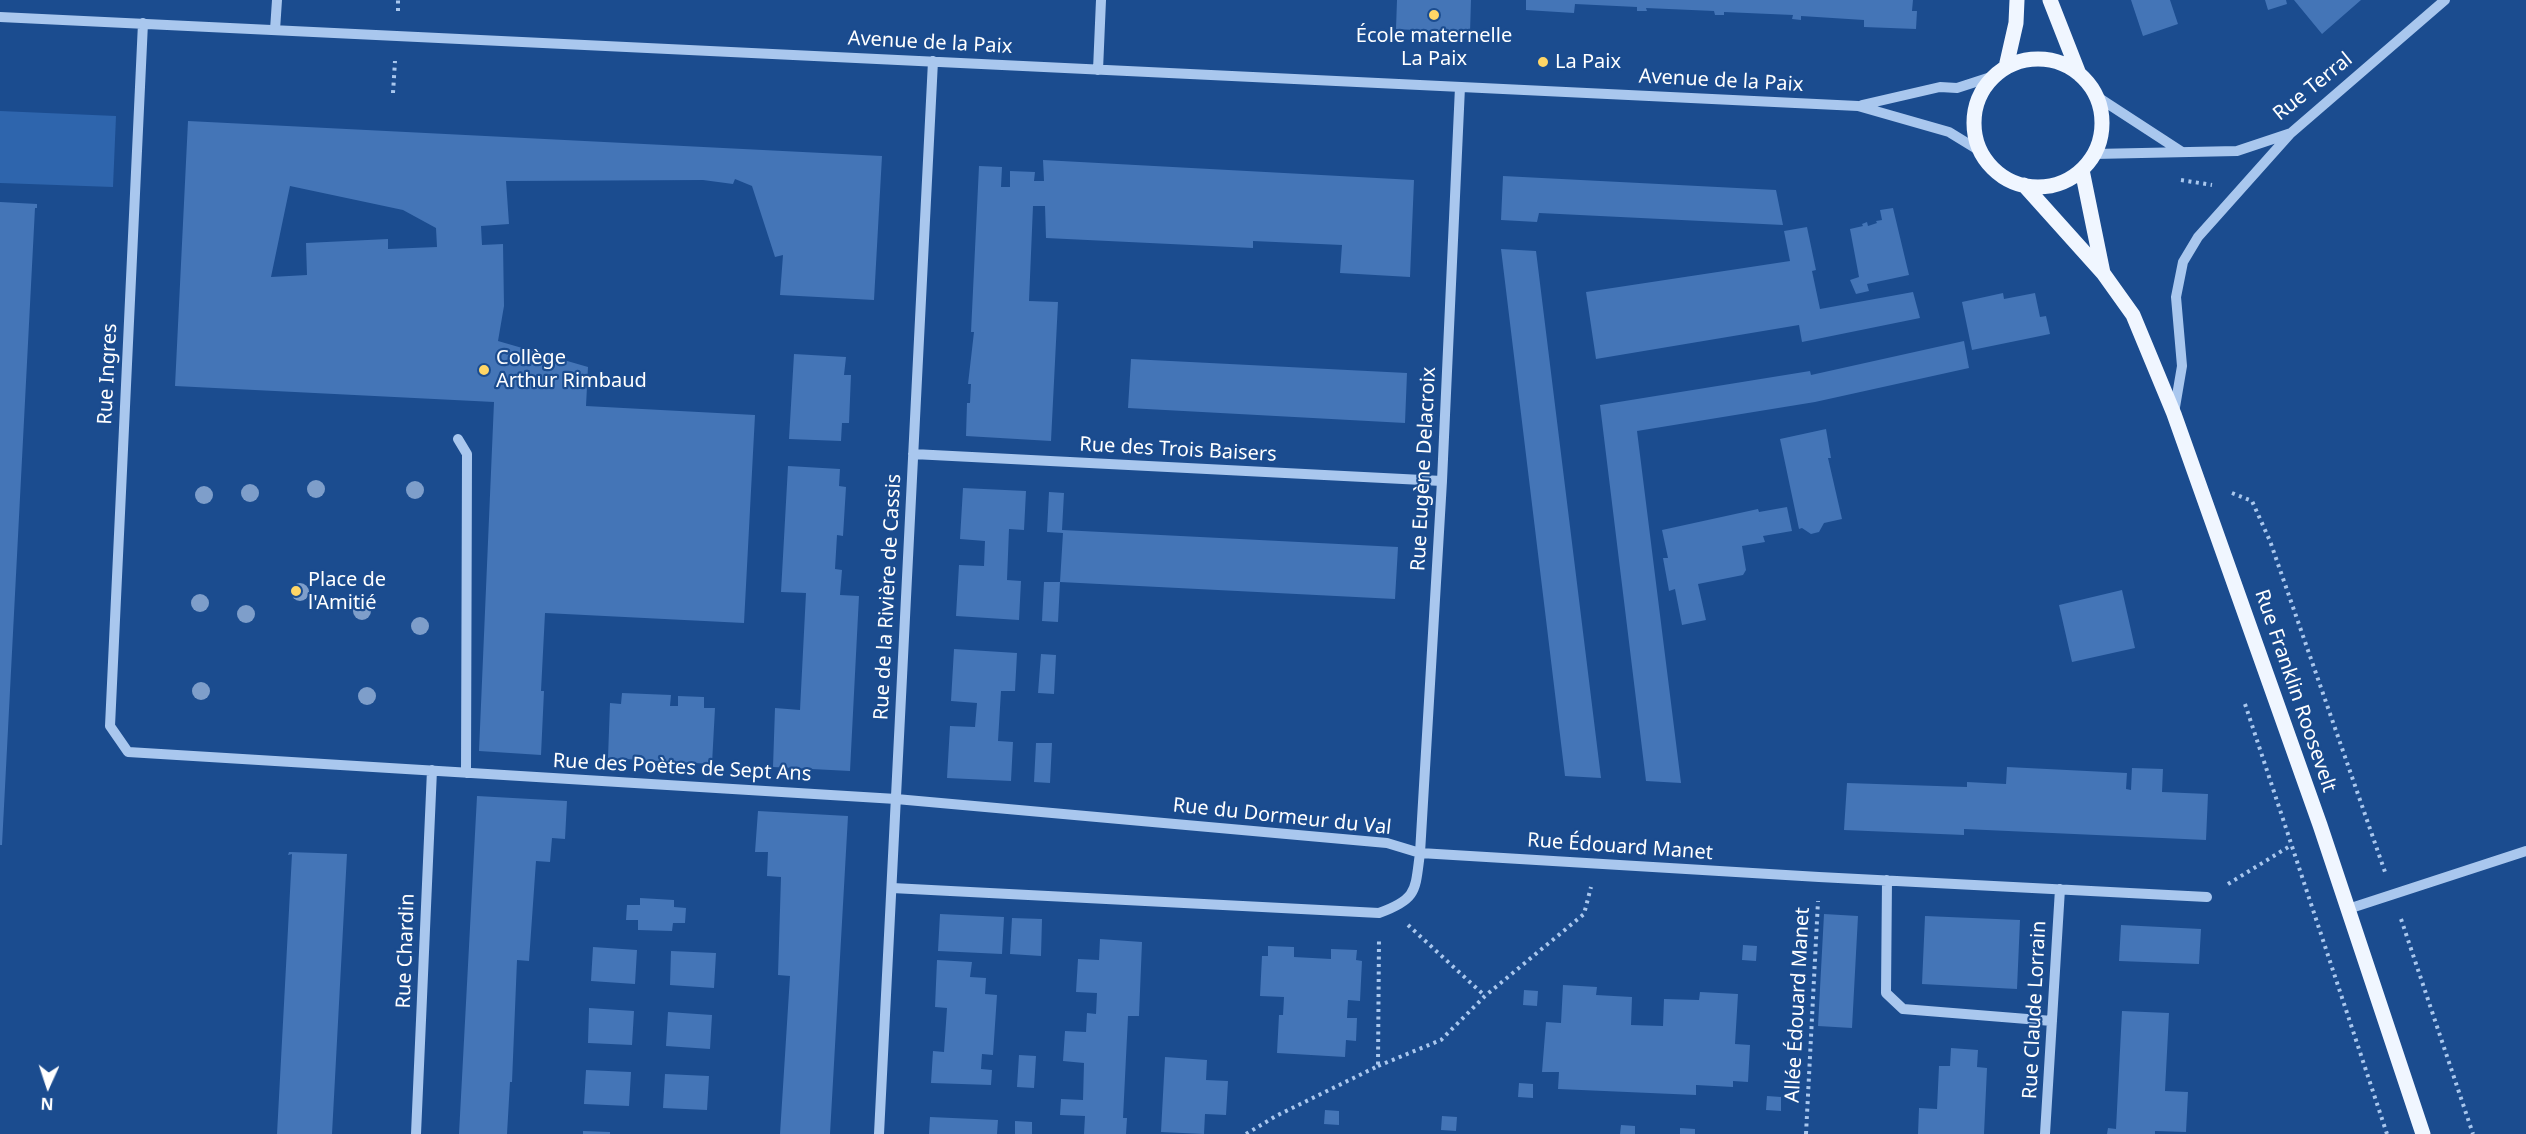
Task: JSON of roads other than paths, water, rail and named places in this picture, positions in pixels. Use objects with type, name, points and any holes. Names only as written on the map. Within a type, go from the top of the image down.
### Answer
[{"type":"main road","points":[[2000,71],[2016,23],[2017,0]]},
{"type":"main road","points":[[2050,0],[2079,74],[2096,96],[2102,125],[2094,154],[2082,170],[2065,181],[2044,186],[2024,185],[2006,179],[1991,167],[1980,151],[1975,136],[1974,119],[1977,103],[1984,88],[2000,71],[2021,61],[2036,58],[2066,65],[2079,74]]},
{"type":"main road","name":"Rue Franklin Roosevelt","points":[[2082,170],[2103,273]]},
{"type":"main road","name":"Rue Franklin Roosevelt","points":[[2024,185],[2103,273],[2133,315],[2174,414],[2197,478],[2348,909],[2423,1134]]},
{"type":"street","points":[[275,30],[277,0]]},
{"type":"street","points":[[1098,69],[1101,0]]},
{"type":"street","name":"Rue Terral","points":[[2094,154],[2237,151],[2291,133],[2445,0]]},
{"type":"street","name":"Avenue de la Paix","points":[[0,17],[1858,106],[1949,132],[1980,151]]},
{"type":"street","name":"Rue Ingres","points":[[110,726],[143,23]]},
{"type":"street","name":"Rue de la Rivière de Cassis","points":[[879,1134],[933,62]]},
{"type":"street","name":"Avenue de la Paix","points":[[1858,106],[1940,87],[1957,87],[2000,71]]},
{"type":"street","name":"Rue Eugène Delacroix","points":[[1420,853],[1442,481],[1460,87]]},
{"type":"street","points":[[2096,96],[2182,152]]},
{"type":"street","points":[[2174,414],[2182,366],[2176,297],[2183,262],[2198,237],[2291,133]]},
{"type":"street","points":[[458,439],[466,454],[466,773]]},
{"type":"street","name":"Rue des Trois Baisers","points":[[913,454],[1442,481]]},
{"type":"street","name":"Rue des Poètes de Sept Ans","points":[[110,726],[128,752],[896,799]]},
{"type":"street","name":"Rue Chardin","points":[[416,1134],[432,770]]},
{"type":"street","name":"Rue du Dormeur du Val","points":[[896,799],[1388,843],[1420,853]]},
{"type":"street","points":[[2348,909],[2526,851]]},
{"type":"street","points":[[892,888],[1379,913],[1400,905],[1415,890],[1420,853]]},
{"type":"street","name":"Rue Édouard Manet","points":[[1420,853],[1887,880]]},
{"type":"street","points":[[2052,1021],[1904,1009],[1894,1001],[1886,993],[1887,880],[2207,897]]},
{"type":"street","name":"Rue Claude Lorrain","points":[[2045,1134],[2060,889]]},
{"type":"place","name":"École maternelle La Paix","points":[[1434,15]]},
{"type":"place","name":"La Paix","points":[[1543,62]]},
{"type":"place","name":"Collège Arthur Rimbaud","points":[[484,370]]},
{"type":"place","name":"Place de l'Amitié","points":[[296,591]]}]
